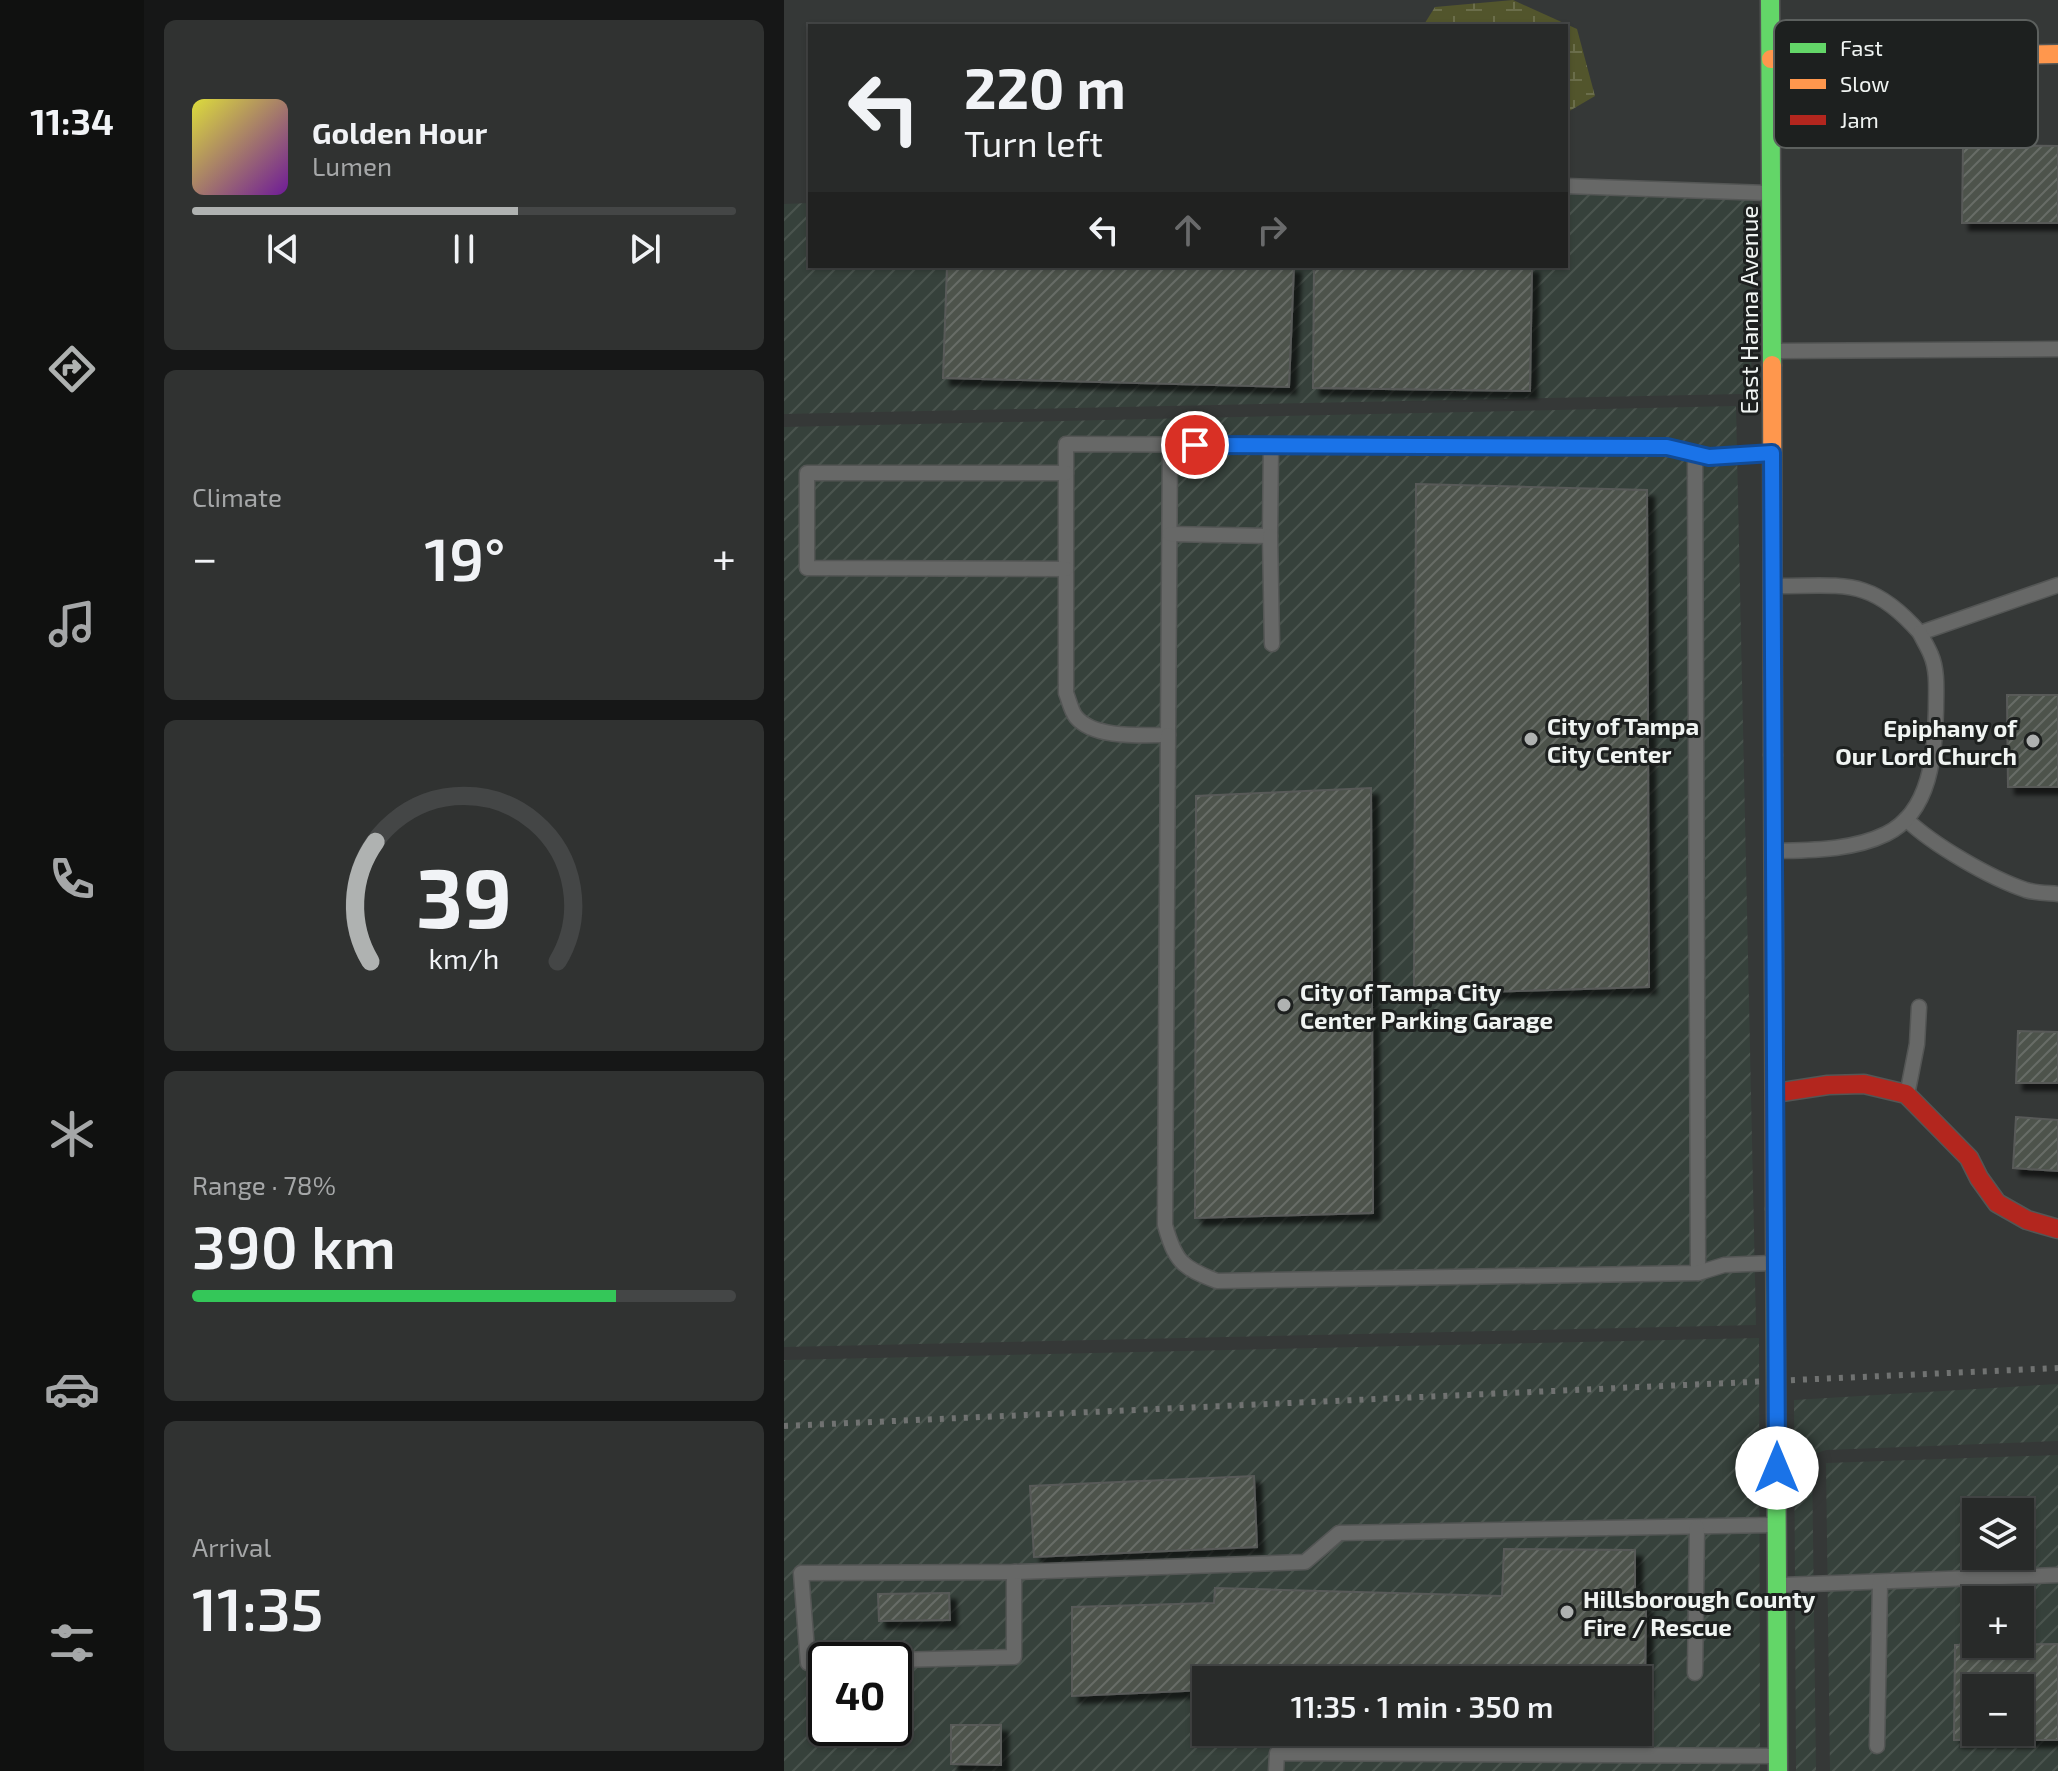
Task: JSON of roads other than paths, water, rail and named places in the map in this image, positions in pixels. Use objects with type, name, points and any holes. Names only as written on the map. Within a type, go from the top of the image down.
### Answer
[{"type":"street","name":"East Hanna Avenue","points":[[1770,0],[1778,1763]]},
{"type":"street","points":[[2038,54],[2058,54]]},
{"type":"street","points":[[1775,1093],[1828,1085],[1864,1084],[1906,1094],[1969,1158],[1997,1203],[2027,1220],[2058,1229]]},
{"type":"lane","points":[[1568,186],[1771,193]]},
{"type":"lane","points":[[1772,352],[2058,349]]},
{"type":"lane","points":[[1168,735],[1129,736],[1099,730],[1076,718],[1066,693],[1066,444],[1667,447],[1709,457],[1772,453]]},
{"type":"lane","points":[[1170,445],[1165,1225],[1171,1249],[1189,1270],[1217,1281],[1698,1273],[1724,1265],[1776,1263]]},
{"type":"lane","points":[[1271,445],[1272,644]]},
{"type":"lane","points":[[1695,454],[1698,1273]]},
{"type":"lane","points":[[1066,473],[807,473],[807,568],[1066,569]]},
{"type":"lane","points":[[1170,534],[1270,536]]},
{"type":"lane","points":[[1773,586],[1836,584],[1868,591],[1900,611],[1920,633],[1932,657],[1936,686],[1935,746],[1929,778],[1906,819],[1888,833],[1857,844],[1815,850],[1774,851]]},
{"type":"lane","points":[[1920,633],[2058,585]]},
{"type":"lane","points":[[1906,819],[1928,839],[2013,884],[2030,891],[2058,894]]},
{"type":"lane","points":[[1906,1094],[1917,1044],[1919,1007]]},
{"type":"lane","points":[[808,1663],[801,1573],[1014,1572],[1305,1562],[1339,1533],[1777,1525]]},
{"type":"lane","points":[[1695,1673],[1697,1527]]},
{"type":"lane","points":[[912,1660],[1014,1657],[1014,1572]]},
{"type":"lane","points":[[1777,1585],[2058,1575]]},
{"type":"lane","points":[[1877,1746],[1880,1583]]},
{"type":"lane","points":[[1276,1771],[1277,1753],[1610,1754],[1778,1763]]},
{"type":"lane","points":[[1610,1754],[1610,1771]]},
{"type":"railway","points":[[784,1426],[2058,1368]]},
{"type":"place","name":"City of Tampa City Center","points":[[1531,739]]},
{"type":"place","name":"Epiphany of Our Lord Church","points":[[2033,741]]},
{"type":"place","name":"City of Tampa City Center Parking Garage","points":[[1284,1005]]},
{"type":"place","name":"Hillsborough County Fire / Rescue","points":[[1567,1612]]}]
